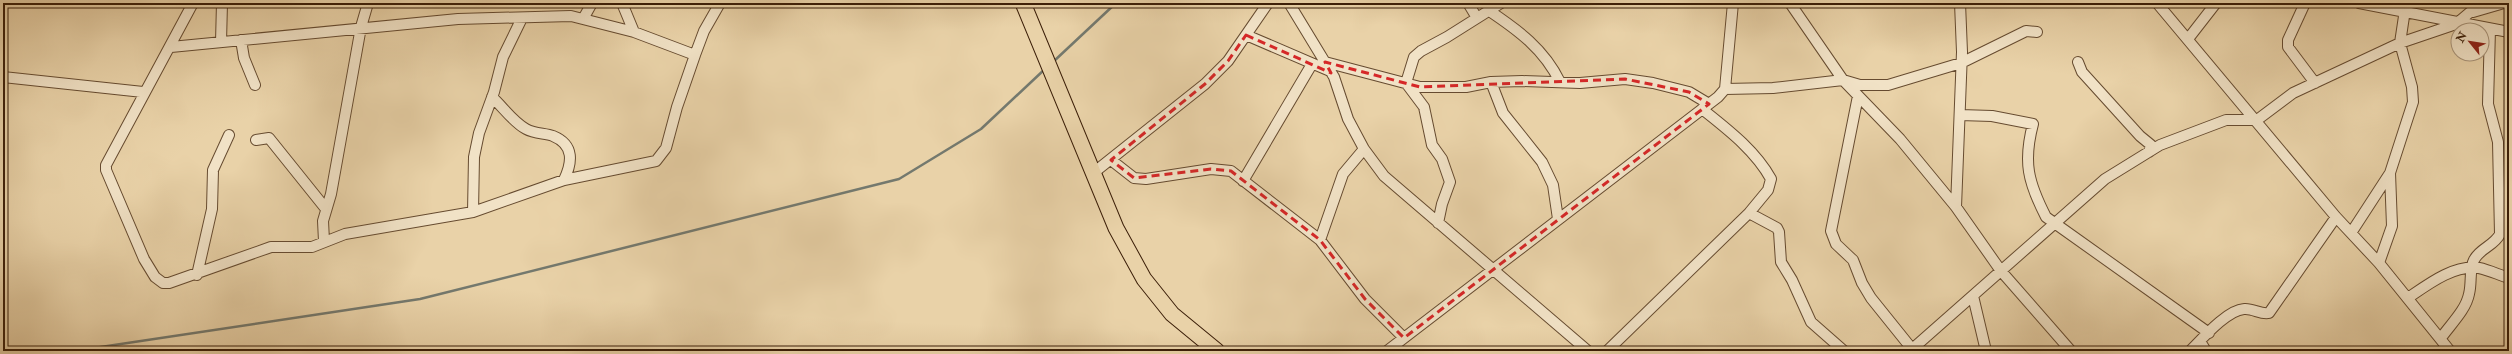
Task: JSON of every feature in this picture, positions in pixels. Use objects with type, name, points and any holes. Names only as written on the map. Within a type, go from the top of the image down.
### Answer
[{"type":"main road","points":[[1023,3],[1092,174],[1116,228],[1144,279],[1172,314],[1217,351]]},
{"type":"street","points":[[193,3],[171,47],[143,92],[106,165],[106,170],[144,259],[155,277],[163,283],[170,283],[197,275],[271,247],[312,247],[324,241],[376,228],[438,220],[473,212],[564,180],[656,161],[666,148],[677,107],[704,30],[720,3]]},
{"type":"street","points":[[220,42],[222,3]]},
{"type":"street","points":[[324,241],[323,221],[331,194],[361,27],[368,3]]},
{"type":"street","points":[[622,3],[634,32]]},
{"type":"street","points":[[1092,174],[1204,84],[1228,61],[1268,3]]},
{"type":"street","points":[[1289,3],[1328,67],[1348,119],[1364,149],[1390,182],[1491,270],[1588,351]]},
{"type":"street","points":[[1468,3],[1477,18]]},
{"type":"street","points":[[1406,83],[1416,55],[1501,3]]},
{"type":"street","points":[[1725,89],[1732,3]]},
{"type":"street","points":[[1790,3],[1843,80],[1900,139],[1956,207],[2001,271],[2071,351]]},
{"type":"street","points":[[1956,207],[1960,115],[1960,3]]},
{"type":"street","points":[[2157,3],[2257,120],[2336,217],[2379,263],[2441,338],[2448,350]]},
{"type":"street","points":[[2188,39],[2216,3]]},
{"type":"street","points":[[2305,3],[2288,40],[2288,47],[2315,83]]},
{"type":"street","points":[[2359,3],[2406,8],[2450,22]]},
{"type":"street","points":[[2459,22],[2481,3]]},
{"type":"street","points":[[2471,13],[2504,3]]},
{"type":"street","points":[[583,19],[591,4]]},
{"type":"street","points":[[2351,233],[2390,172],[2413,102],[2412,87],[2400,43],[2406,8]]},
{"type":"street","points":[[1488,10],[1526,37],[1553,68],[1560,82]]},
{"type":"street","points":[[171,47],[361,27],[458,19],[571,16],[634,32],[695,55]]},
{"type":"street","points":[[473,212],[474,157],[486,111],[492,97],[503,57],[522,18]]},
{"type":"street","points":[[1858,96],[1831,231],[1832,238],[1852,260],[1862,283],[1871,298],[1911,350],[2105,179],[2160,145],[2226,120],[2257,120],[2293,93],[2400,43],[2450,26]]},
{"type":"street","points":[[2490,29],[2509,32]]},
{"type":"street","points":[[1387,351],[1706,106],[1725,89],[1773,88],[1843,80],[1860,84],[1888,85],[1961,63],[2026,31],[2037,32]]},
{"type":"street","points":[[1246,35],[1312,64],[1420,87],[1446,88],[1491,82],[1560,82],[1625,79],[1653,83],[1689,92],[1706,106],[1765,168],[1771,179],[1768,190],[1749,213],[1607,351]]},
{"type":"street","points":[[240,40],[244,58],[254,85]]},
{"type":"street","points":[[2078,62],[2082,72],[2140,136],[2151,145],[2149,152]]},
{"type":"street","points":[[2441,338],[2465,304],[2469,294],[2471,269],[2478,254],[2497,240],[2500,234],[2498,142],[2488,104],[2489,62]]},
{"type":"street","points":[[1243,181],[1312,64]]},
{"type":"street","points":[[3,77],[143,92]]},
{"type":"street","points":[[1491,82],[1503,113],[1542,162],[1553,186],[1558,219]]},
{"type":"street","points":[[1406,83],[1424,107],[1432,144],[1442,159],[1450,182],[1442,204],[1438,223]]},
{"type":"street","points":[[492,97],[526,129],[553,136],[567,146],[570,152],[570,167],[564,180]]},
{"type":"street","points":[[1960,115],[1992,116],[2034,124],[2028,143],[2026,163],[2039,204],[2046,217],[2209,333]]},
{"type":"street","points":[[197,275],[212,209],[213,170],[229,135]]},
{"type":"street","points":[[256,140],[270,138],[326,209]]},
{"type":"street","points":[[1320,240],[1343,174],[1364,149]]},
{"type":"street","points":[[1111,160],[1134,178],[1146,179],[1211,170],[1231,171],[1320,240],[1365,298],[1404,338]]},
{"type":"street","points":[[2379,263],[2392,226],[2390,172]]},
{"type":"street","points":[[1749,213],[1776,228],[1779,232],[1781,262],[1792,280],[1811,322],[1844,351]]},
{"type":"street","points":[[2190,351],[2209,333],[2240,309],[2250,308],[2264,314],[2269,313],[2336,217]]},
{"type":"street","points":[[2408,298],[2433,281],[2458,270],[2478,268],[2509,278]]},
{"type":"street","points":[[1973,296],[1986,351]]},
{"type":"street","points":[[2200,341],[2206,351]]},
{"type":"highlighted area","points":[[1246,35],[1331,73],[1325,62],[1420,87],[1625,79],[1689,92],[1709,104],[1404,338],[1365,299],[1320,240],[1231,171],[1211,169],[1134,178],[1111,160],[1205,84],[1228,61]]},
{"type":"waterway","points":[[1053,62],[1116,3]]},
{"type":"waterway","points":[[74,351],[420,299],[899,179],[981,129],[1045,69]]}]
